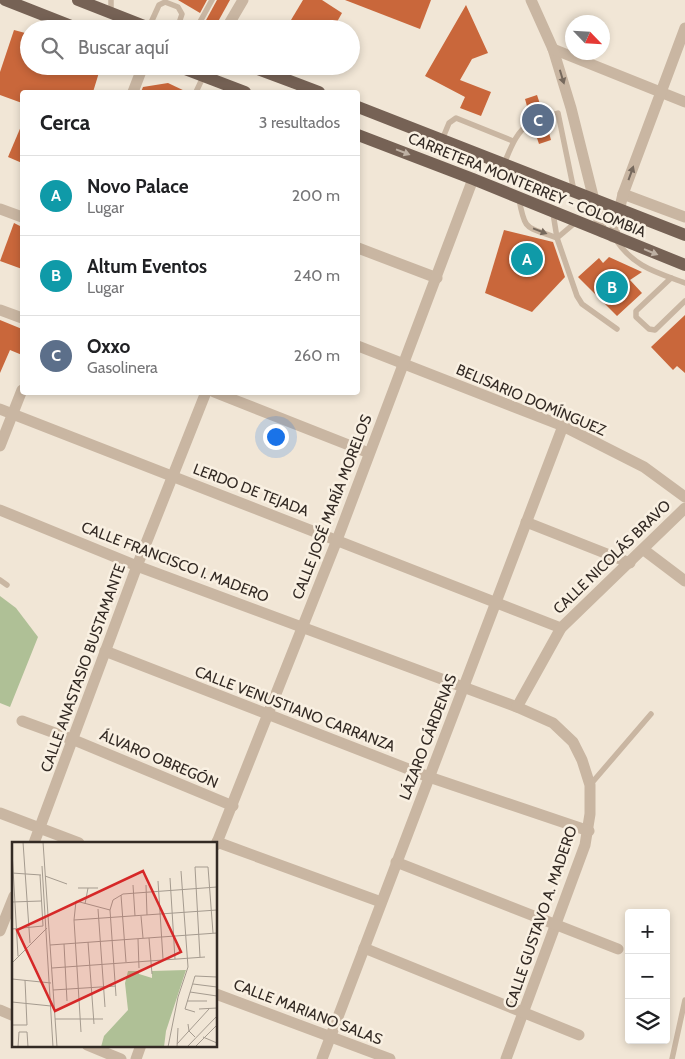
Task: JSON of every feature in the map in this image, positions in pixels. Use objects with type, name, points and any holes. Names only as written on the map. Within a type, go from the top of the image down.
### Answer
[{"type":"main road","points":[[5,0],[56,20]]},
{"type":"main road","points":[[78,0],[111,6],[136,20]]},
{"type":"main road","points":[[213,75],[241,90]]},
{"type":"main road","points":[[274,75],[314,90]]},
{"type":"main road","name":"CARRETERA MONTERREY - COLOMBIA","points":[[360,108],[685,235]]},
{"type":"main road","name":"CARRETERA MONTERREY - COLOMBIA","points":[[360,136],[474,179],[553,213],[685,265]]},
{"type":"street","points":[[231,20],[243,0]]},
{"type":"street","points":[[531,0],[553,49],[572,108],[594,199],[608,234]]},
{"type":"street","points":[[608,234],[619,209],[660,92],[685,28]]},
{"type":"street","points":[[553,49],[685,102]]},
{"type":"street","points":[[134,90],[140,75]]},
{"type":"street","name":"CALLE JOSÉ MARÍA MORELOS","points":[[218,842],[337,540],[474,179]]},
{"type":"street","points":[[623,194],[685,217]]},
{"type":"street","points":[[0,208],[20,216]]},
{"type":"street","points":[[360,249],[437,278]]},
{"type":"street","points":[[0,310],[20,317]]},
{"type":"street","name":"BELISARIO DOMÍNGUEZ","points":[[360,347],[563,426],[644,466],[685,497]]},
{"type":"street","points":[[0,446],[20,395]]},
{"type":"street","name":"CALLE ANASTASIO BUSTAMANTE","points":[[34,842],[74,740],[137,566],[205,395]]},
{"type":"street","points":[[222,395],[369,453]]},
{"type":"street","name":"LERDO DE TEJADA","points":[[0,409],[561,628]]},
{"type":"street","name":"LÁZARO CÁRDENAS","points":[[322,1059],[563,426]]},
{"type":"street","name":"CALLE NICOLÁS BRAVO","points":[[517,707],[561,628],[644,550],[685,508]]},
{"type":"street","name":"CALLE FRANCISCO I. MADERO","points":[[0,510],[137,566],[517,707],[554,723],[562,729]]},
{"type":"street","points":[[526,522],[630,562]]},
{"type":"street","points":[[644,550],[685,581]]},
{"type":"street","name":"CALLE VENUSTIANO CARRANZA","points":[[106,651],[429,776],[589,831]]},
{"type":"street","name":"ÁLVARO OBREGÓN","points":[[22,721],[74,740],[233,806]]},
{"type":"street","name":"CALLE GUSTAVO A. MADERO","points":[[506,1059],[589,831],[590,784],[582,760],[562,729]]},
{"type":"street","points":[[0,813],[76,842]]},
{"type":"street","points":[[218,844],[381,902]]},
{"type":"street","points":[[396,862],[618,949]]},
{"type":"street","points":[[0,931],[11,913]]},
{"type":"street","points":[[364,948],[524,1011],[579,1035]]},
{"type":"street","name":"CALLE MARIANO SALAS","points":[[218,995],[390,1059]]},
{"type":"street","points":[[0,1010],[12,1015]]},
{"type":"street","points":[[89,1046],[121,1059]]},
{"type":"street","points":[[136,1059],[141,1046]]},
{"type":"lane","points":[[201,20],[212,0]]},
{"type":"lane","points":[[153,20],[159,5],[164,2],[178,8],[182,14],[180,20]]},
{"type":"lane","points":[[197,90],[203,75]]},
{"type":"lane","points":[[544,118],[572,108]]},
{"type":"lane","points":[[558,113],[574,191]]},
{"type":"lane","points":[[442,140],[449,123],[456,118],[514,141]]},
{"type":"lane","points":[[504,164],[514,141],[524,127],[532,122]]},
{"type":"lane","points":[[519,198],[526,225],[557,238]]},
{"type":"lane","points":[[553,213],[557,238],[580,300],[617,329]]},
{"type":"lane","points":[[557,238],[576,222]]},
{"type":"lane","points":[[608,234],[631,259],[640,265],[685,283]]},
{"type":"lane","points":[[671,278],[636,311],[636,317],[649,329],[655,330],[685,301]]},
{"type":"lane","points":[[0,580],[7,585]]},
{"type":"lane","points":[[590,784],[651,714]]},
{"type":"lane","points":[[672,1059],[685,1000]]},
{"type":"green space","points":[[0,596],[16,608],[38,637],[10,707],[0,703]]},
{"type":"building","points":[[178,0],[207,0],[200,13]]},
{"type":"building","points":[[217,0],[230,0],[219,20],[206,20]]},
{"type":"building","points":[[303,0],[322,0],[342,13],[338,20],[291,20]]},
{"type":"building","points":[[345,0],[431,0],[420,29]]},
{"type":"building","points":[[466,5],[488,53],[472,59],[460,80],[491,92],[481,116],[460,108],[465,97],[425,76]]},
{"type":"building","points":[[14,30],[20,32],[20,75],[98,75],[94,90],[20,90],[20,102],[0,95],[0,72]]},
{"type":"building","points":[[168,83],[183,90],[142,90],[143,87]]},
{"type":"building","points":[[537,95],[543,113],[539,119],[546,122],[551,140],[539,144],[533,126],[537,120],[530,117],[525,99]]},
{"type":"building","points":[[20,129],[20,162],[8,157]]},
{"type":"building","points":[[14,223],[20,226],[20,268],[0,261]]},
{"type":"building","points":[[504,230],[553,242],[565,277],[532,312],[485,293]]},
{"type":"building","points":[[609,257],[642,272],[630,280],[642,293],[617,316],[578,277],[599,258],[603,263]]},
{"type":"building","points":[[685,315],[685,373],[677,366],[673,370],[651,347]]},
{"type":"building","points":[[0,320],[20,328],[20,354],[10,350],[0,373]]},
{"type":"place","name":"Oxxo","points":[[538,120]]},
{"type":"place","name":"Novo Palace","points":[[527,259]]},
{"type":"place","name":"Altum Eventos","points":[[612,287]]}]
